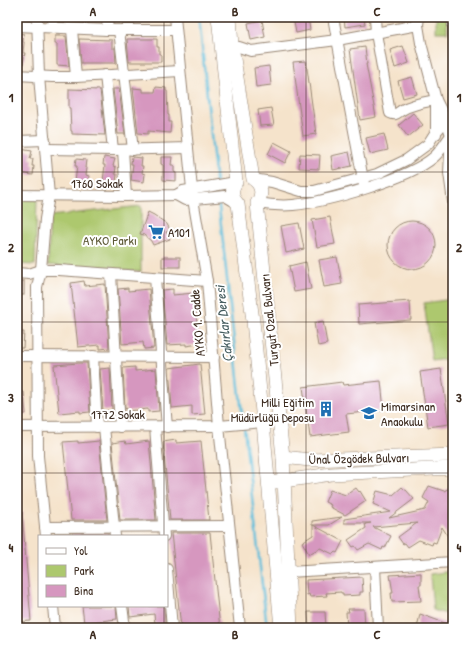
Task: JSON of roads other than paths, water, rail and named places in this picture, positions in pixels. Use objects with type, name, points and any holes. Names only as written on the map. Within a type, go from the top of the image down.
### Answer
[{"type":"main road","name":"Turgut Ozal Bulvarı","points":[[218,17],[226,46],[253,179],[258,183],[261,191],[261,195],[257,203],[283,457],[292,628]]},
{"type":"main road","name":"Turgut Ozal Bulvarı","points":[[226,46],[230,17]]},
{"type":"main road","name":"Turgut Ozal Bulvarı","points":[[229,61],[230,184],[232,194],[238,204],[253,321],[281,628]]},
{"type":"main road","points":[[230,184],[245,178],[253,179]]},
{"type":"main road","points":[[238,204],[248,207],[257,203]]},
{"type":"main road","name":"Ünal Özgödek Bulvarı","points":[[283,457],[310,460],[453,455]]},
{"type":"main road","name":"Ünal Özgödek Bulvarı","points":[[268,484],[331,474],[453,468]]},
{"type":"street","points":[[53,17],[53,28]]},
{"type":"street","points":[[108,17],[108,30]]},
{"type":"street","name":"AYKO 1. Cadde","points":[[175,17],[193,194],[207,281],[219,426],[240,628]]},
{"type":"street","points":[[333,17],[364,184]]},
{"type":"street","points":[[375,17],[376,33],[390,113],[393,115],[397,114],[411,106],[436,100]]},
{"type":"street","points":[[453,17],[453,35]]},
{"type":"street","points":[[226,46],[251,51],[337,40],[376,33],[418,21],[421,43],[436,100],[435,133],[449,173]]},
{"type":"street","points":[[37,22],[39,76],[49,196],[45,219],[41,270],[37,286],[38,456],[45,532],[164,531],[229,526]]},
{"type":"street","points":[[17,26],[37,22],[53,28],[176,30]]},
{"type":"street","points":[[72,29],[76,77]]},
{"type":"street","points":[[119,30],[123,74],[123,150],[126,196]]},
{"type":"street","points":[[229,61],[240,59],[251,51]]},
{"type":"street","points":[[17,75],[76,77],[180,71]]},
{"type":"street","points":[[104,75],[123,150]]},
{"type":"street","points":[[436,100],[450,117],[452,134],[449,173],[453,202]]},
{"type":"street","points":[[253,179],[272,182],[301,191],[314,191],[364,184],[377,174],[406,160],[428,144],[435,133],[450,117]]},
{"type":"street","points":[[257,203],[280,206],[322,200],[364,184],[416,169],[434,157],[452,134]]},
{"type":"street","points":[[17,141],[45,145],[123,150],[188,148]]},
{"type":"street","points":[[193,194],[210,187],[230,184]]},
{"type":"street","points":[[193,194],[214,197],[225,196],[238,204]]},
{"type":"street","name":"1760 Sokak","points":[[17,195],[176,195],[185,200],[193,194]]},
{"type":"street","points":[[17,273],[29,274],[41,270],[59,270],[207,281]]},
{"type":"street","points":[[111,274],[120,427]]},
{"type":"street","points":[[155,278],[167,427]]},
{"type":"street","points":[[17,356],[214,357]]},
{"type":"street","points":[[93,356],[100,427],[114,531]]},
{"type":"street","name":"1772 Sokak","points":[[17,427],[219,426],[263,422]]},
{"type":"street","points":[[155,427],[164,531]]},
{"type":"street","name":"Ünal Özgödek Bulvarı","points":[[266,455],[283,457]]},
{"type":"street","points":[[289,572],[453,562]]},
{"type":"street","points":[[375,567],[378,628]]},
{"type":"street","points":[[168,581],[172,628]]},
{"type":"street","points":[[53,607],[55,628]]},
{"type":"street","points":[[122,607],[125,628]]},
{"type":"waterway","name":"Çakırlar Deresi","points":[[199,17],[216,184]]},
{"type":"waterway","name":"Çakırlar Deresi","points":[[218,198],[243,422]]},
{"type":"waterway","name":"Çakırlar Deresi","points":[[244,427],[267,628]]},
{"type":"place","name":"A101","points":[[156,232]]},
{"type":"place","name":"Milli Eğitim Müdürlüğü Deposu","points":[[326,409]]},
{"type":"place","name":"Mimarsinan Anaokulu","points":[[369,413]]},
{"type":"park label","name":"AYKO Parkı","points":[[110,240]]}]
